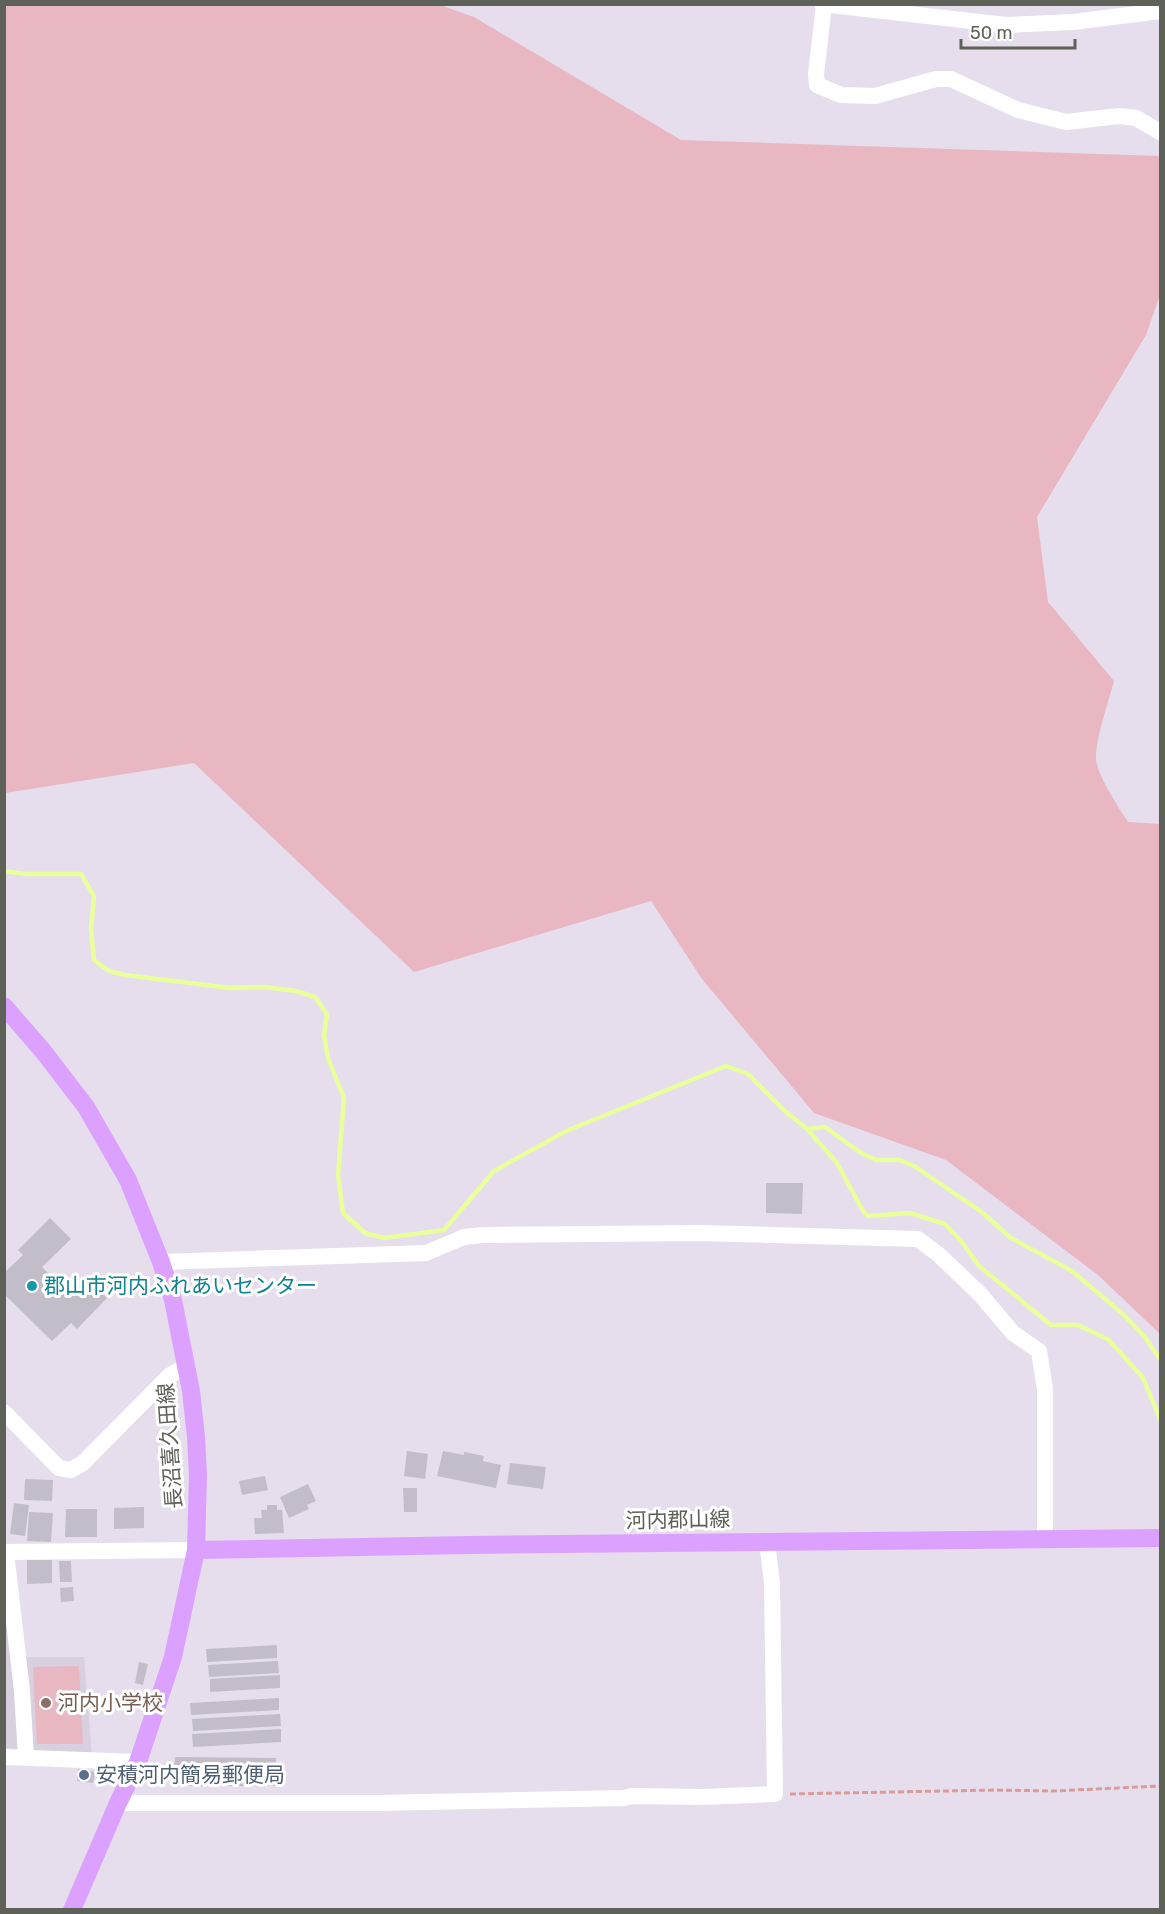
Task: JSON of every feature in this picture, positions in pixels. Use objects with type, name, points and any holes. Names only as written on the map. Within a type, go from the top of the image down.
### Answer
[{"type":"main road","name":"長沼喜久田線","points":[[4,1006],[43,1051],[86,1107],[128,1180],[161,1262],[173,1300],[186,1366],[196,1437],[198,1485],[196,1550],[173,1657],[138,1762],[72,1910]]},
{"type":"main road","name":"河内郡山線","points":[[196,1550],[1161,1538]]},
{"type":"street","points":[[1161,11],[1073,22],[1006,25],[823,5],[816,74],[817,85],[841,95],[875,96],[936,79],[951,79],[1018,110],[1056,120],[1066,122],[1119,116],[1136,118],[1161,132]]},
{"type":"street","points":[[161,1262],[426,1253],[464,1237],[483,1235],[700,1233],[918,1239],[939,1255],[980,1294],[1013,1333],[1039,1351],[1045,1389],[1045,1539]]},
{"type":"street","points":[[4,1412],[59,1468],[70,1470],[83,1463],[169,1376],[186,1366]]},
{"type":"street","points":[[118,1803],[379,1803],[775,1794],[772,1583],[767,1542]]},
{"type":"street","points":[[26,1757],[22,1691],[5,1552],[196,1550]]},
{"type":"street","points":[[4,1757],[138,1762]]},
{"type":"path","points":[[775,1794],[1053,1791],[1161,1786]]},
{"type":"shaded area","points":[[5,4],[440,5],[474,17],[681,140],[1160,156],[1160,295],[1146,335],[1037,517],[1048,602],[1114,681],[1096,751],[1100,774],[1128,822],[1160,824],[1160,1334],[1098,1275],[946,1160],[814,1113],[702,979],[651,901],[414,972],[194,763],[5,793]]},
{"type":"shaded area","name":"河内小学校","points":[[4,1567],[26,1657],[84,1657],[92,1755],[5,1748]]},
{"type":"shaded area","points":[[79,1666],[83,1744],[37,1744],[33,1667]]},
{"type":"building","points":[[766,1183],[803,1183],[802,1214],[766,1213]]},
{"type":"building","name":"郡山市河内ふれあいセンター","points":[[50,1218],[71,1239],[42,1267],[69,1294],[86,1277],[107,1298],[77,1329],[71,1323],[52,1341],[4,1294],[4,1273],[23,1255],[18,1250]]},
{"type":"building","points":[[407,1451],[428,1454],[425,1479],[404,1476]]},
{"type":"building","points":[[443,1451],[484,1456],[483,1461],[501,1465],[496,1488],[437,1476]]},
{"type":"building","points":[[510,1463],[546,1467],[543,1489],[507,1484]]},
{"type":"building","points":[[265,1476],[268,1490],[242,1495],[239,1481]]},
{"type":"building","points":[[25,1479],[53,1480],[52,1501],[24,1500]]},
{"type":"building","points":[[308,1484],[316,1501],[307,1505],[309,1509],[289,1518],[280,1497]]},
{"type":"building","points":[[403,1488],[417,1488],[417,1512],[404,1512]]},
{"type":"building","points":[[14,1503],[29,1505],[25,1536],[10,1534]]},
{"type":"building","points":[[267,1505],[277,1505],[277,1510],[282,1510],[284,1533],[255,1534],[254,1518],[262,1518],[261,1510],[267,1510]]},
{"type":"building","points":[[144,1507],[144,1528],[114,1529],[114,1508]]},
{"type":"building","points":[[66,1509],[97,1509],[97,1537],[65,1537]]},
{"type":"building","points":[[29,1512],[53,1513],[51,1542],[27,1541]]},
{"type":"building","points":[[27,1560],[52,1560],[52,1583],[27,1584]]},
{"type":"building","points":[[59,1561],[71,1561],[72,1582],[60,1582]]},
{"type":"building","points":[[73,1587],[74,1601],[61,1602],[60,1588]]},
{"type":"building","points":[[277,1645],[277,1658],[207,1662],[206,1649]]},
{"type":"building","points":[[278,1661],[279,1673],[209,1677],[208,1665]]},
{"type":"building","points":[[139,1662],[148,1664],[143,1685],[135,1683]]},
{"type":"building","points":[[280,1675],[280,1688],[210,1692],[210,1679]]},
{"type":"building","points":[[279,1698],[279,1710],[191,1715],[190,1703]]},
{"type":"building","points":[[280,1714],[281,1726],[193,1731],[192,1719]]},
{"type":"building","points":[[281,1729],[281,1742],[193,1747],[192,1734]]},
{"type":"building","points":[[175,1757],[276,1758],[276,1770],[174,1770]]},
{"type":"building","points":[[78,1769],[95,1772],[93,1783],[77,1781]]},
{"type":"building","points":[[176,1773],[278,1774],[277,1786],[176,1786]]},
{"type":"waterway","points":[[4,871],[26,874],[81,874],[94,896],[91,929],[94,960],[109,971],[230,988],[264,987],[296,991],[315,997],[327,1014],[324,1035],[328,1058],[344,1098],[338,1175],[343,1213],[365,1233],[384,1238],[444,1230],[494,1171],[566,1131],[726,1066],[748,1074],[786,1112],[807,1129],[837,1163],[868,1216],[910,1213],[945,1224],[962,1242],[979,1266],[1051,1325],[1078,1325],[1109,1340],[1143,1378],[1160,1419]]},
{"type":"waterway","points":[[807,1129],[825,1127],[861,1153],[876,1160],[900,1160],[916,1167],[983,1213],[1011,1238],[1072,1271],[1124,1315],[1144,1336],[1160,1359]]},
{"type":"place","name":"郡山市河内ふれあいセンター","points":[[32,1286]]},
{"type":"place","name":"河内小学校","points":[[46,1703]]},
{"type":"place","name":"安積河内簡易郵便局","points":[[84,1775]]}]
